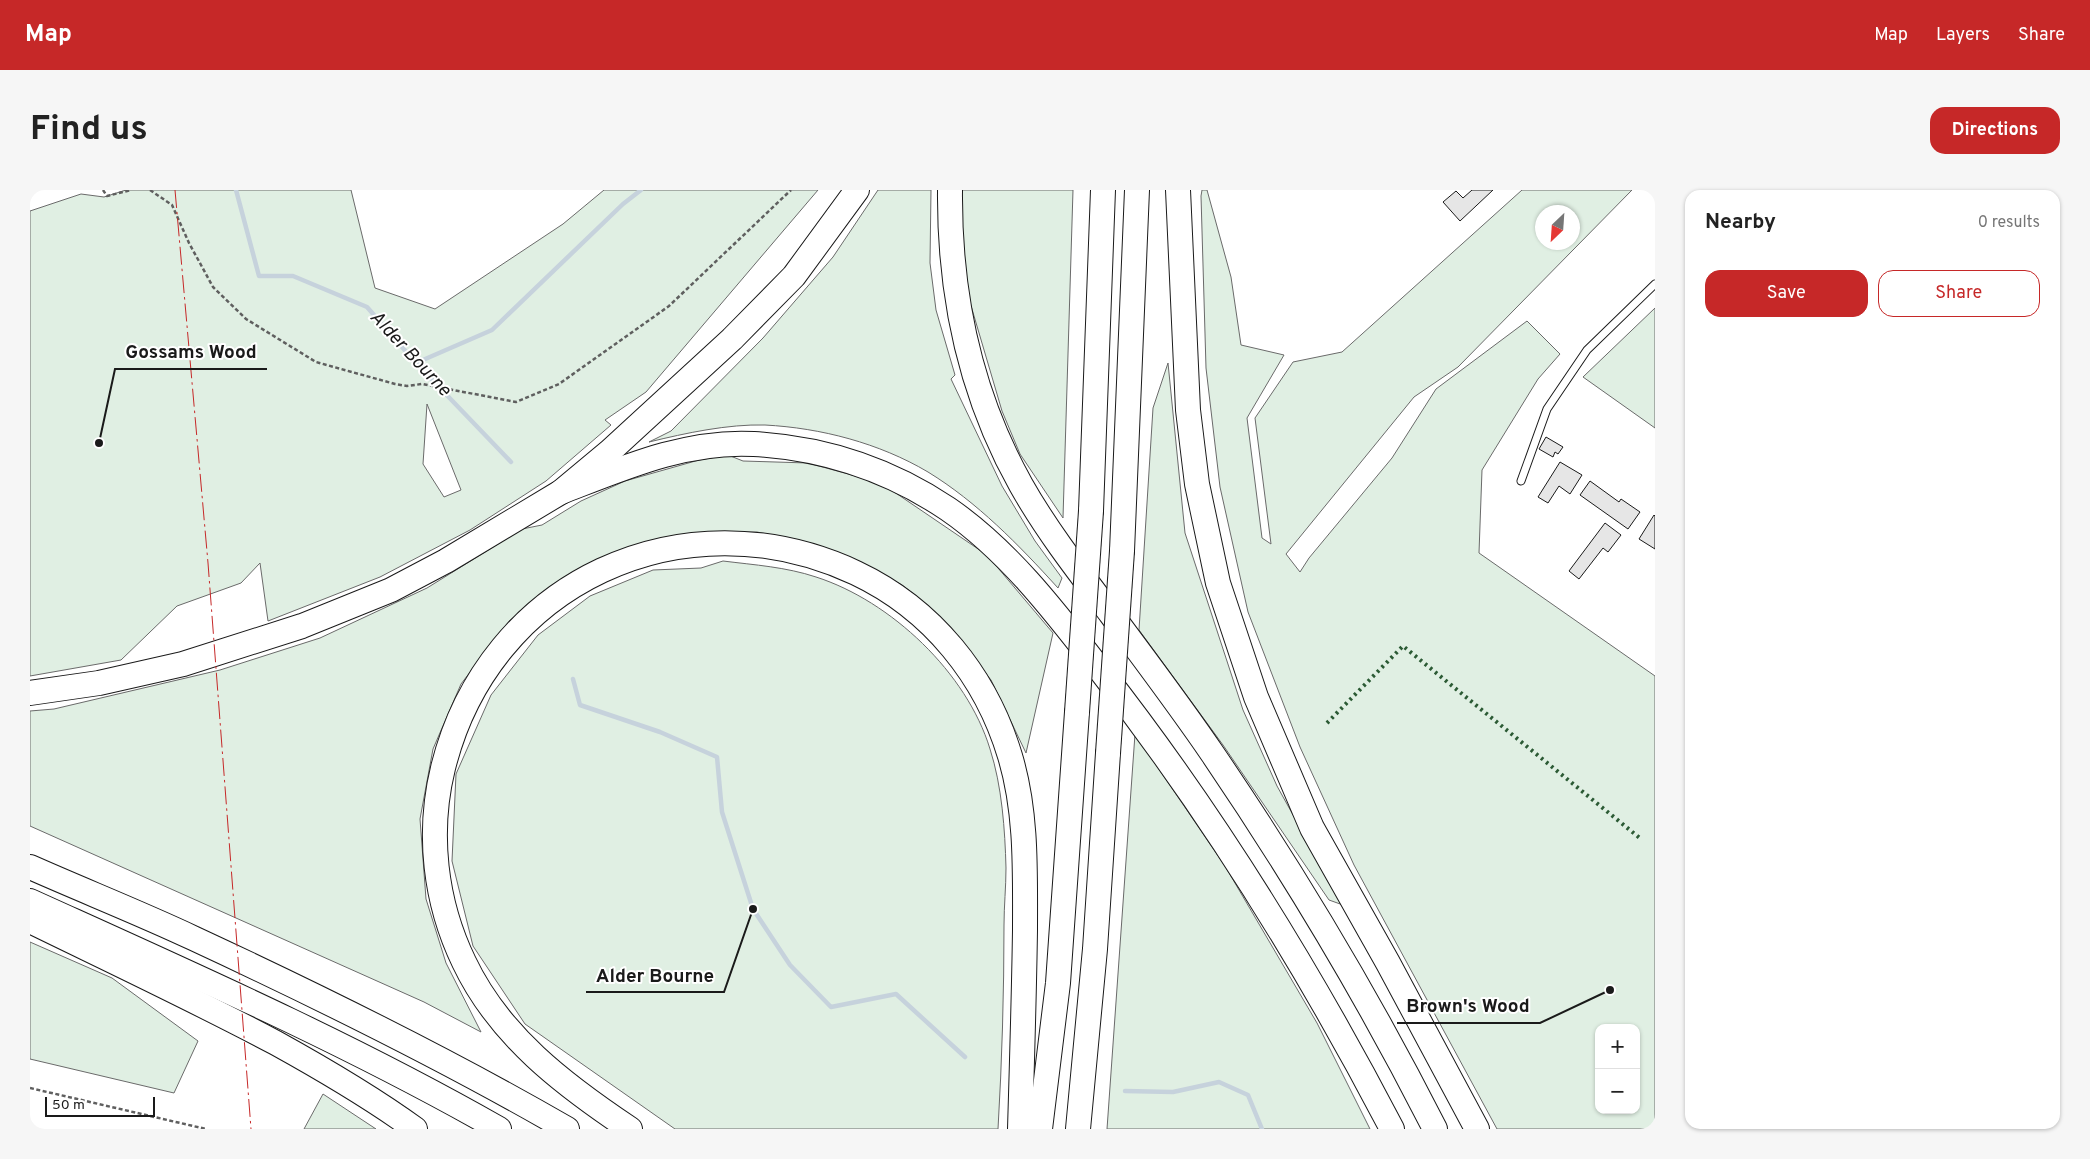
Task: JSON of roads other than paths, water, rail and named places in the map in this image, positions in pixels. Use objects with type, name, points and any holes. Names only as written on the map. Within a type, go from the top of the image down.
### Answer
[{"type":"highway","points":[[30,693],[99,684],[183,664],[302,626],[345,610],[446,561],[561,492],[609,452],[732,339],[794,276],[857,190]]},
{"type":"highway","points":[[950,190],[950,226],[954,279],[967,349],[987,413],[1015,473],[1059,546],[1158,676],[1268,836],[1352,972],[1435,1129]]},
{"type":"highway","points":[[1040,1129],[1058,983],[1078,712],[1091,511],[1103,190]]},
{"type":"highway","points":[[1078,1129],[1094,949],[1122,551],[1137,190]]},
{"type":"highway","points":[[1178,190],[1188,410],[1197,484],[1218,583],[1256,697],[1312,828],[1388,963],[1477,1129]]},
{"type":"highway","points":[[561,492],[670,453],[722,445],[768,445],[793,448],[840,459],[874,470],[908,485],[968,524],[1006,559],[1057,615],[1139,720],[1193,795],[1244,871],[1304,970],[1392,1129]]},
{"type":"highway","points":[[630,1129],[537,1059],[490,1007],[465,964],[446,918],[438,878],[434,835],[440,779],[453,735],[470,697],[489,664],[538,611],[572,587],[632,558],[671,547],[732,542],[772,546],[812,555],[848,569],[890,592],[922,617],[949,644],[974,676],[994,712],[1015,776],[1024,835],[1025,982],[1020,1129]]},
{"type":"highway","points":[[30,867],[192,937],[356,1016],[451,1063],[567,1129]]},
{"type":"highway","points":[[30,901],[314,1031],[499,1129]]},
{"type":"highway","points":[[30,921],[213,1009],[312,1063],[395,1114],[415,1129]]},
{"type":"lane","points":[[1522,481],[1547,409],[1587,350],[1655,284]]},
{"type":"waterway","name":"Alder Bourne","points":[[236,190],[259,276],[293,276],[367,307],[416,363],[511,462]]},
{"type":"waterway","points":[[416,363],[492,330],[623,204],[641,190]]},
{"type":"waterway","name":"Alder Bourne","points":[[573,679],[580,705],[660,732],[717,757],[722,812],[753,909],[790,965],[831,1007],[896,994],[965,1057]]},
{"type":"waterway","name":"Alder Bourne","points":[[1125,1091],[1173,1092],[1219,1082],[1248,1095],[1262,1129]]},
{"type":"place","name":"Gossams Wood","points":[[99,443]]},
{"type":"place","name":"Alder Bourne","points":[[753,909]]},
{"type":"place","name":"Brown's Wood","points":[[1610,990]]}]
